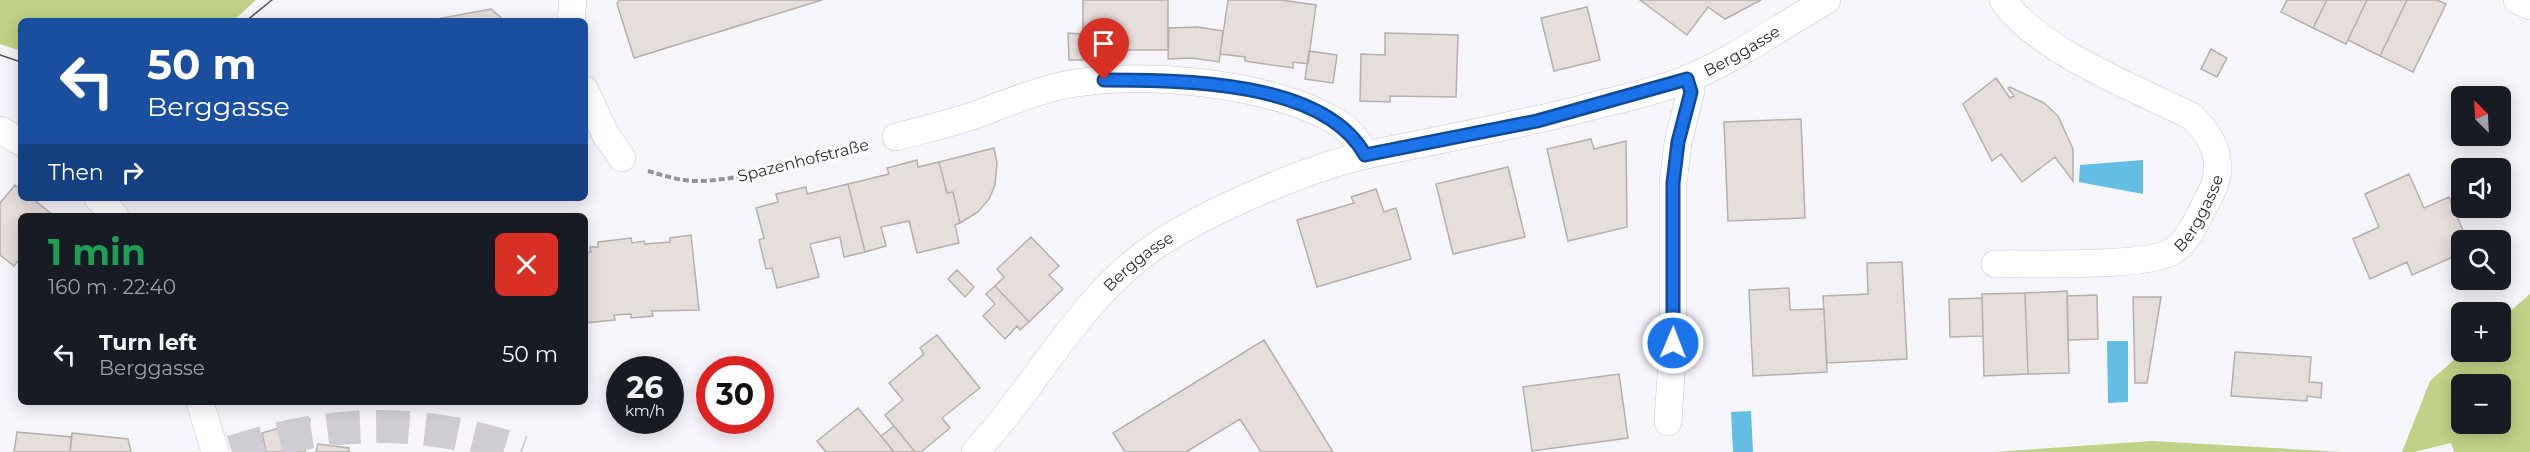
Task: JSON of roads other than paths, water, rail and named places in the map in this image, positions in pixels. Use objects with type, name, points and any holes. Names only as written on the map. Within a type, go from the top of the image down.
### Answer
[{"type":"street","points":[[571,18],[573,0]]},
{"type":"street","name":"Berggasse","points":[[975,452],[992,434],[1084,312],[1114,278],[1156,246],[1257,194],[1365,155],[1537,121],[1687,79],[1720,63],[1827,0]]},
{"type":"street","name":"Berggasse","points":[[1995,264],[2147,260],[2174,251],[2188,234],[2213,188],[2219,169],[2215,148],[2207,131],[2191,117],[2061,51],[2030,31],[2003,0]]},
{"type":"street","points":[[2517,0],[2530,6]]},
{"type":"street","name":"Berggasse","points":[[1668,422],[1673,343],[1673,183],[1678,142],[1691,92],[1687,79]]},
{"type":"street","points":[[896,137],[972,116],[1058,86],[1104,80],[1191,81],[1251,90],[1306,106],[1344,127],[1356,138],[1365,155]]},
{"type":"street","points":[[588,96],[606,135],[622,158]]},
{"type":"street","points":[[0,130],[18,140]]},
{"type":"street","points":[[101,201],[112,213]]},
{"type":"street","points":[[201,405],[215,452]]},
{"type":"water","points":[[2143,160],[2143,194],[2079,182],[2080,165]]},
{"type":"water","points":[[2107,341],[2128,341],[2128,402],[2108,403]]},
{"type":"water","points":[[1751,411],[1753,452],[1733,452],[1731,412]]},
{"type":"tunnel","points":[[232,452],[305,433],[377,426],[449,433],[522,452]]},
{"type":"tram line","points":[[250,18],[272,0]]},
{"type":"tram line","points":[[0,55],[18,61]]}]
